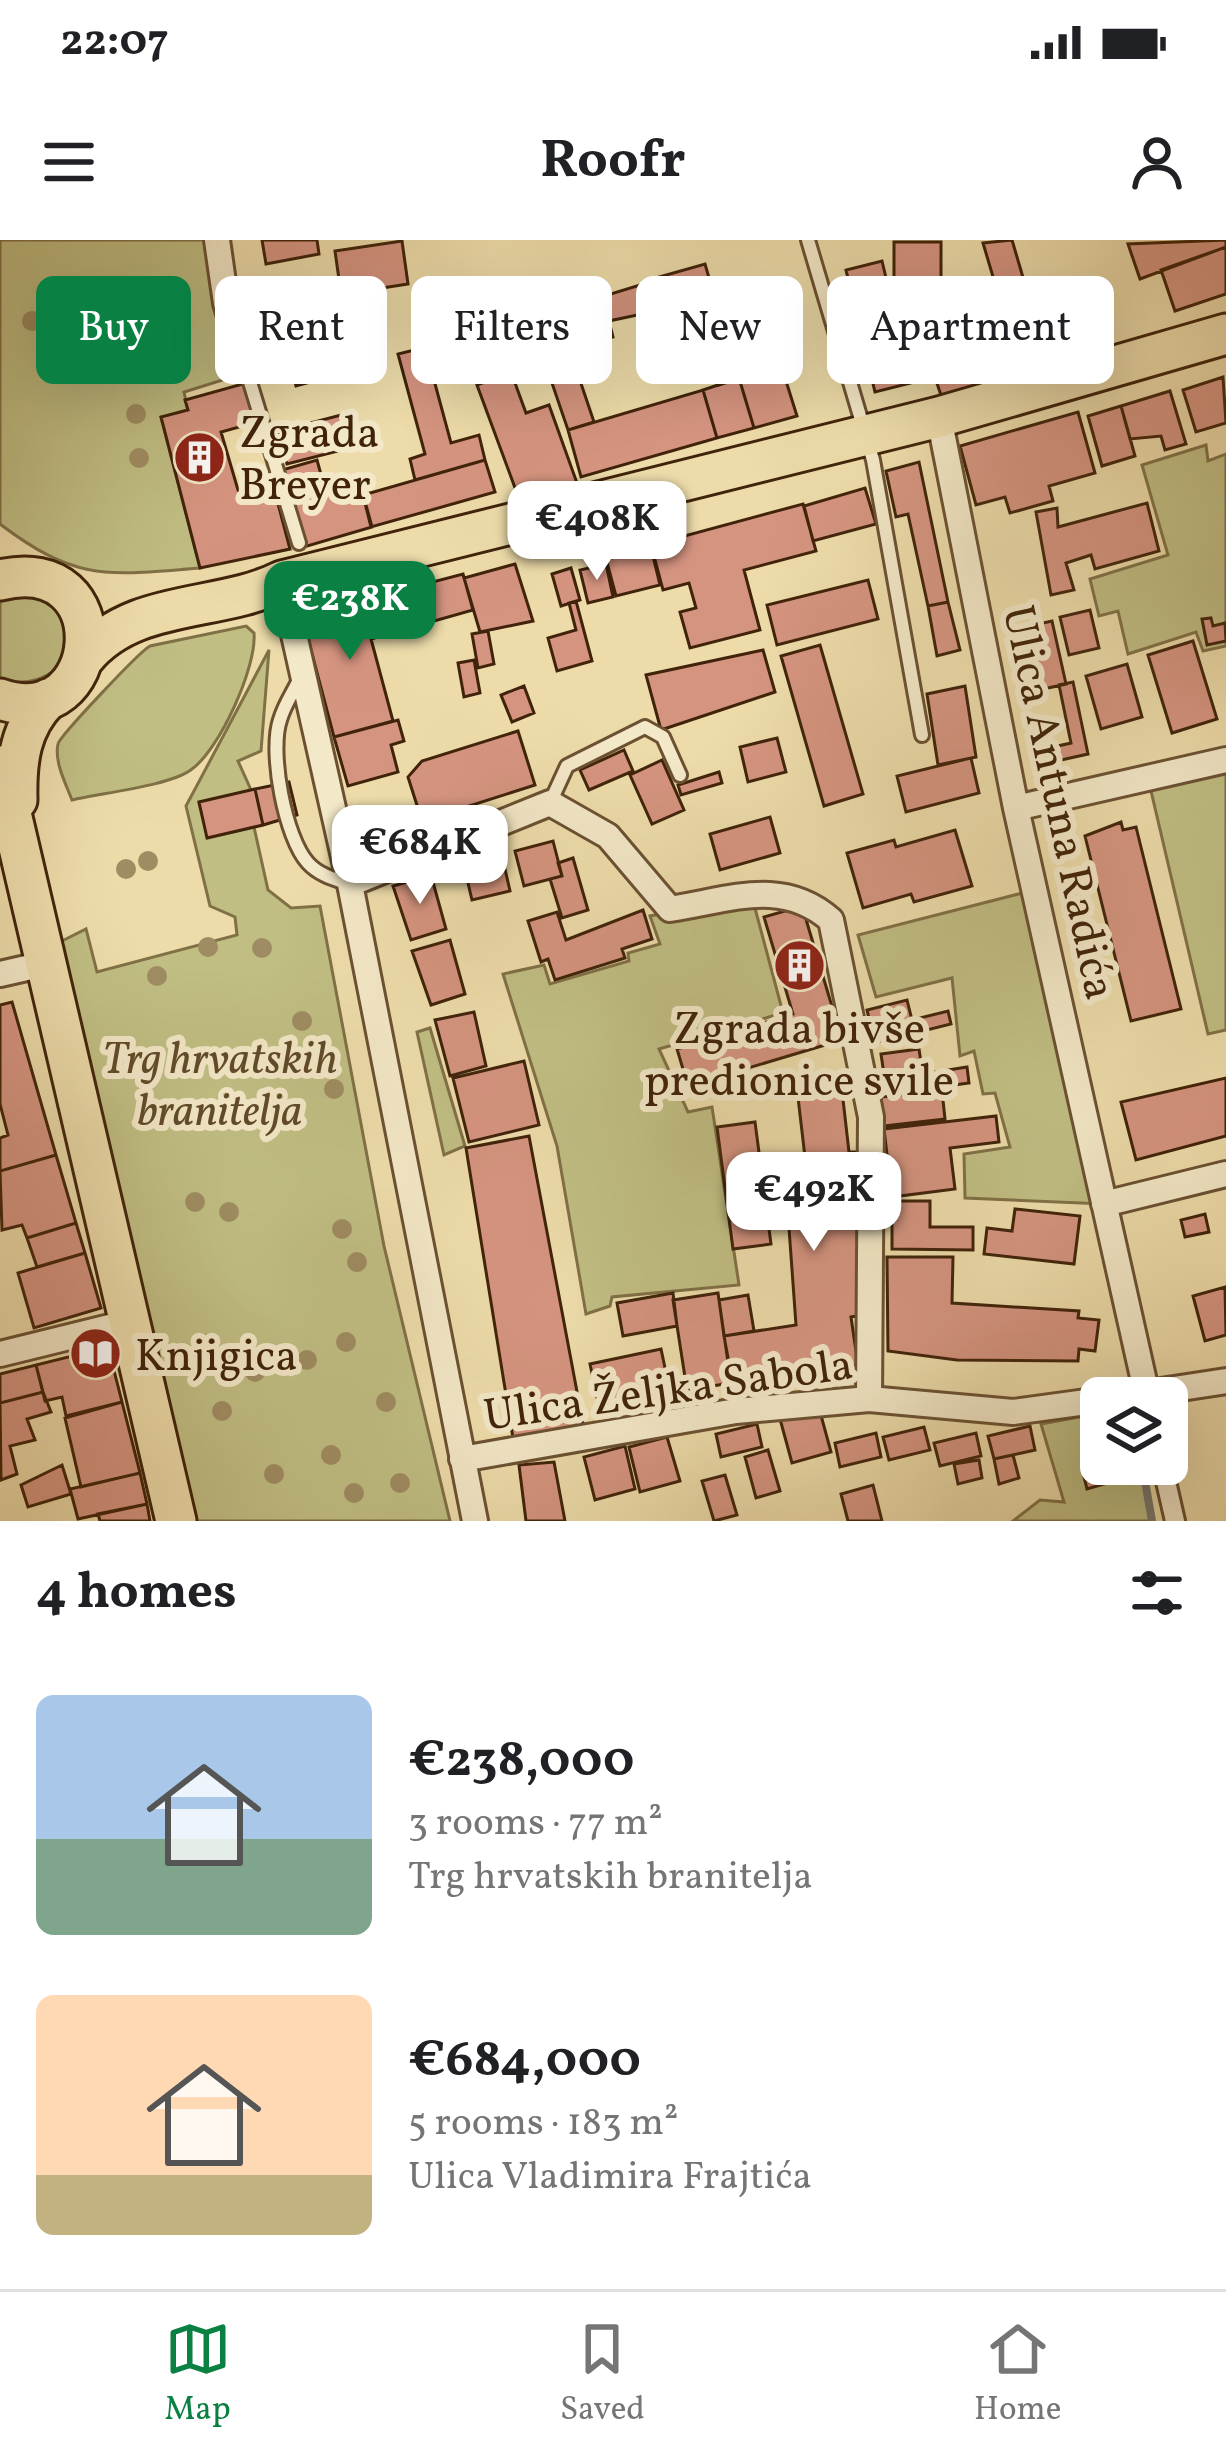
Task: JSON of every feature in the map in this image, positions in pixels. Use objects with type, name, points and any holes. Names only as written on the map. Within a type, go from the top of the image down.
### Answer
[{"type":"main road","points":[[17,823],[20,748],[32,715],[64,689],[99,640],[129,622],[251,597],[282,581],[863,436],[1226,334]]},
{"type":"main road","points":[[6,573],[36,576],[67,592],[102,600],[246,578],[282,581]]},
{"type":"main road","points":[[67,592],[85,622],[84,658]]},
{"type":"main road","points":[[0,699],[30,704],[48,699]]},
{"type":"main road","points":[[0,766],[17,823],[44,964],[176,1521]]},
{"type":"street","points":[[218,240],[223,276]]},
{"type":"street","name":"Ulica Antuna Radića","points":[[939,416],[1016,808],[1104,1204],[1131,1377]]},
{"type":"street","points":[[282,581],[350,884],[475,1521]]},
{"type":"street","points":[[1016,808],[1226,760]]},
{"type":"street","points":[[350,884],[550,802],[608,836],[670,909],[784,892],[807,899],[831,920],[871,1117],[869,1399]]},
{"type":"street","points":[[0,974],[44,964]]},
{"type":"street","points":[[1104,1204],[1226,1174]]},
{"type":"street","points":[[0,1354],[130,1322]]},
{"type":"street","points":[[1188,1388],[1226,1382]]},
{"type":"street","name":"Ulica Željka Sabola","points":[[462,1459],[736,1411],[869,1399],[1013,1412],[1080,1403]]},
{"type":"street","points":[[1167,1485],[1175,1521]]},
{"type":"lane","points":[[808,240],[873,460],[922,735]]},
{"type":"lane","points":[[251,384],[299,543]]},
{"type":"lane","points":[[301,676],[280,720],[275,748],[293,837],[306,862],[323,875],[350,884]]},
{"type":"lane","points":[[550,802],[567,766],[645,727],[662,737],[680,775]]},
{"type":"green space","points":[[0,240],[207,240],[215,299],[215,382],[184,392],[188,410],[161,417],[200,568],[95,571],[51,557],[0,524]]},
{"type":"green space","points":[[1206,445],[1208,461],[1226,454],[1226,646],[1203,651],[1196,632],[1128,654],[1118,611],[1099,616],[1090,579],[1168,555],[1142,465]]},
{"type":"green space","points":[[24,593],[49,601],[64,616],[69,645],[54,671],[39,679],[0,679],[0,600]]},
{"type":"green space","points":[[246,626],[254,633],[250,665],[225,726],[203,759],[168,780],[72,800],[59,765],[58,744],[131,663],[150,646]]},
{"type":"green space","name":"Trg hrvatskih branitelja","points":[[269,650],[261,751],[238,761],[251,790],[199,803],[208,838],[254,827],[268,890],[291,908],[320,906],[384,1246],[450,1521],[191,1521],[60,942],[86,929],[97,972],[237,935],[235,917],[210,906],[186,806]]},
{"type":"green space","points":[[1226,760],[1226,1030],[1208,1034],[1148,778]]},
{"type":"green space","points":[[1034,890],[1104,1204],[965,1198],[964,1154],[1010,1147],[995,1093],[983,1094],[974,1051],[960,1056],[952,978],[876,997],[858,935]]},
{"type":"green space","points":[[752,897],[783,1013],[659,1049],[688,1112],[712,1107],[739,1285],[612,1297],[610,1306],[586,1314],[557,1146],[503,974],[544,965],[550,984],[629,961],[628,953],[660,944],[650,916]]},
{"type":"green space","points":[[430,1028],[465,1146],[444,1155],[417,1032]]},
{"type":"green space","points":[[1080,1417],[1080,1485],[1147,1485],[1152,1521],[1013,1521],[1040,1500],[1064,1502],[1041,1424]]},
{"type":"building","points":[[262,240],[317,240],[319,254],[266,264]]},
{"type":"building","points":[[1012,240],[1023,276],[993,276],[983,243]]},
{"type":"building","points":[[1226,240],[1226,247],[1140,279],[1128,244]]},
{"type":"building","points":[[402,241],[408,284],[387,287],[387,276],[339,276],[335,251]]},
{"type":"building","points":[[894,242],[941,242],[941,276],[894,276]]},
{"type":"building","points":[[1226,247],[1226,294],[1175,311],[1161,270]]},
{"type":"building","points":[[882,261],[886,276],[847,276],[846,270]]},
{"type":"building","points":[[705,264],[708,276],[663,276]]},
{"type":"building","points":[[636,286],[636,315],[612,320],[612,294]]},
{"type":"building","points":[[411,351],[411,384],[435,384],[451,443],[479,435],[485,460],[415,480],[410,459],[425,454],[398,354]]},
{"type":"building","points":[[1223,377],[1226,423],[1196,432],[1183,390]]},
{"type":"building","name":"Zgrada Breyer","points":[[246,384],[257,422],[221,432],[238,490],[272,481],[290,549],[200,568],[161,417],[188,410],[185,400]]},
{"type":"building","points":[[515,384],[526,413],[549,405],[577,483],[521,504],[477,385]]},
{"type":"building","points":[[552,384],[581,384],[594,422],[568,430]]},
{"type":"building","points":[[741,384],[787,384],[797,416],[754,428]]},
{"type":"building","points":[[741,384],[754,428],[717,438],[703,390]]},
{"type":"building","points":[[873,384],[907,384],[875,392]]},
{"type":"building","points":[[937,384],[994,384],[943,401]]},
{"type":"building","points":[[703,390],[717,438],[581,477],[568,430]]},
{"type":"building","points":[[1170,391],[1186,444],[1165,450],[1161,436],[1130,439],[1121,406]]},
{"type":"building","points":[[1121,406],[1135,456],[1102,466],[1088,416]]},
{"type":"building","points":[[1078,412],[1095,473],[1049,486],[1053,501],[1010,513],[1005,497],[976,505],[960,446]]},
{"type":"building","points":[[341,415],[350,448],[287,464],[279,431]]},
{"type":"building","points":[[317,460],[326,493],[360,483],[372,527],[304,547],[282,470]]},
{"type":"building","points":[[485,460],[495,492],[371,527],[363,495]]},
{"type":"building","points":[[919,462],[948,602],[928,606],[908,514],[896,517],[886,471]]},
{"type":"building","points":[[865,488],[876,524],[813,541],[804,506]]},
{"type":"building","points":[[1147,503],[1159,551],[1095,569],[1091,555],[1066,563],[1074,590],[1051,595],[1036,512],[1057,508],[1058,527]]},
{"type":"building","points":[[803,504],[816,551],[744,570],[760,630],[690,648],[680,612],[696,608],[689,583],[663,590],[651,545]]},
{"type":"building","points":[[651,548],[660,585],[616,596],[606,559]]},
{"type":"building","points":[[515,564],[533,621],[480,632],[464,578]]},
{"type":"building","points":[[606,564],[613,597],[588,603],[580,570]]},
{"type":"building","points":[[571,568],[580,600],[561,606],[552,574]]},
{"type":"building","points":[[463,574],[473,610],[392,633],[383,595]]},
{"type":"building","points":[[868,580],[878,619],[777,645],[767,605]]},
{"type":"building","points":[[383,595],[392,633],[371,639],[393,721],[334,737],[302,616]]},
{"type":"building","points":[[576,601],[592,661],[557,671],[548,638],[576,630],[569,603]]},
{"type":"building","points":[[948,602],[960,650],[937,656],[928,606]]},
{"type":"building","points":[[1090,610],[1099,648],[1069,655],[1060,617]]},
{"type":"building","points":[[1211,618],[1213,626],[1225,623],[1226,641],[1207,645],[1202,619]]},
{"type":"building","points":[[1052,621],[1066,684],[1021,694],[1007,631]]},
{"type":"building","points":[[488,631],[494,664],[478,668],[472,634]]},
{"type":"building","points":[[1193,641],[1217,719],[1172,733],[1148,655]]},
{"type":"building","points":[[820,645],[863,794],[824,806],[781,656]]},
{"type":"building","points":[[763,650],[775,692],[661,730],[646,675]]},
{"type":"building","points":[[474,660],[480,693],[464,697],[458,663]]},
{"type":"building","points":[[1127,664],[1142,717],[1101,729],[1086,676]]},
{"type":"building","points":[[1073,682],[1088,754],[1034,766],[1031,752],[1071,743],[1059,685]]},
{"type":"building","points":[[524,686],[534,713],[512,722],[501,695]]},
{"type":"building","points":[[965,686],[976,757],[938,765],[927,694]]},
{"type":"building","points":[[398,720],[404,741],[391,745],[398,772],[348,786],[334,737]]},
{"type":"building","points":[[518,731],[535,785],[422,821],[408,777],[422,761]]},
{"type":"building","points":[[777,738],[786,772],[748,782],[740,747]]},
{"type":"building","points":[[624,750],[633,771],[589,790],[580,770]]},
{"type":"building","points":[[971,758],[979,793],[906,812],[897,776]]},
{"type":"building","points":[[662,760],[684,810],[652,824],[630,775]]},
{"type":"building","points":[[719,772],[722,783],[681,795],[678,785]]},
{"type":"building","points":[[289,782],[297,815],[263,825],[255,789]]},
{"type":"building","points":[[255,789],[263,825],[207,838],[199,802]]},
{"type":"building","points":[[770,817],[780,853],[720,870],[710,834]]},
{"type":"building","points":[[1121,822],[1123,830],[1136,827],[1181,1009],[1131,1021],[1085,836]]},
{"type":"building","points":[[955,830],[972,886],[914,902],[911,894],[863,908],[847,853],[894,840],[896,847]]},
{"type":"building","points":[[553,841],[562,876],[524,886],[515,851]]},
{"type":"building","points":[[502,856],[510,891],[472,900],[464,866]]},
{"type":"building","points":[[573,858],[588,910],[562,918],[550,879],[562,876],[558,863]]},
{"type":"building","points":[[431,875],[446,929],[411,940],[393,886]]},
{"type":"building","name":"Zgrada bivše predionice svile","points":[[802,906],[842,1040],[688,1086],[677,1049],[793,1014],[764,917]]},
{"type":"building","points":[[643,910],[652,939],[622,949],[625,958],[555,980],[548,959],[541,962],[528,921],[557,912],[566,940]]},
{"type":"building","points":[[450,940],[465,994],[431,1005],[412,951]]},
{"type":"building","points":[[907,1000],[912,1020],[948,1011],[951,1024],[875,1043],[867,1010]]},
{"type":"building","points":[[12,1002],[56,1155],[0,1171],[0,1138],[8,1135],[0,1104],[0,1005]]},
{"type":"building","points":[[474,1012],[486,1066],[450,1076],[435,1020]]},
{"type":"building","points":[[919,1049],[924,1083],[886,1088],[881,1054]]},
{"type":"building","points":[[524,1061],[539,1125],[469,1142],[453,1078]]},
{"type":"building","points":[[967,1067],[969,1083],[932,1088],[929,1073]]},
{"type":"building","points":[[1226,1078],[1226,1136],[1136,1160],[1121,1102]]},
{"type":"building","points":[[841,1082],[849,1152],[857,1152],[862,1315],[851,1317],[858,1365],[733,1385],[724,1336],[796,1325],[784,1159],[805,1157],[797,1089]]},
{"type":"building","points":[[942,1091],[945,1119],[884,1126],[881,1097]]},
{"type":"building","points":[[996,1116],[999,1142],[950,1148],[955,1189],[892,1197],[884,1129]]},
{"type":"building","points":[[755,1122],[771,1244],[733,1249],[717,1127]]},
{"type":"building","points":[[529,1136],[584,1429],[513,1438],[466,1148]]},
{"type":"building","points":[[56,1155],[76,1223],[27,1238],[22,1225],[2,1230],[0,1171]]},
{"type":"building","points":[[892,1201],[930,1201],[930,1227],[973,1227],[973,1250],[892,1249]]},
{"type":"building","points":[[1015,1209],[1080,1216],[1074,1264],[984,1254],[987,1228],[1012,1231]]},
{"type":"building","points":[[1205,1214],[1209,1232],[1185,1237],[1181,1220]]},
{"type":"building","points":[[76,1223],[85,1253],[37,1267],[27,1238]]},
{"type":"building","points":[[85,1253],[101,1308],[34,1328],[18,1273]]},
{"type":"building","points":[[887,1257],[953,1257],[952,1303],[1079,1311],[1078,1318],[1099,1320],[1095,1351],[1079,1349],[1078,1361],[957,1360],[888,1351]]},
{"type":"building","points":[[1225,1287],[1226,1335],[1205,1341],[1193,1296]]},
{"type":"building","points":[[673,1293],[677,1326],[623,1336],[617,1303]]},
{"type":"building","points":[[718,1293],[731,1383],[687,1390],[673,1300]]},
{"type":"building","points":[[748,1295],[754,1331],[724,1336],[719,1300]]},
{"type":"building","points":[[108,1347],[122,1402],[66,1416],[62,1397],[45,1401],[36,1365]]},
{"type":"building","points":[[661,1349],[671,1396],[600,1412],[590,1364]]},
{"type":"building","points":[[36,1365],[43,1392],[0,1403],[0,1374]]},
{"type":"building","points":[[43,1392],[51,1412],[27,1419],[35,1440],[10,1446],[17,1474],[1,1480],[0,1403]]},
{"type":"building","points":[[122,1402],[140,1473],[81,1487],[65,1418]]},
{"type":"building","points":[[819,1408],[831,1452],[792,1463],[780,1419]]},
{"type":"building","points":[[757,1424],[762,1447],[721,1457],[716,1434]]},
{"type":"building","points":[[1030,1426],[1035,1450],[994,1459],[988,1436]]},
{"type":"building","points":[[924,1427],[930,1450],[889,1460],[883,1437]]},
{"type":"building","points":[[876,1433],[881,1457],[840,1467],[835,1443]]},
{"type":"building","points":[[976,1433],[981,1456],[940,1466],[934,1443]]},
{"type":"building","points":[[667,1437],[680,1481],[640,1492],[629,1447]]},
{"type":"building","points":[[625,1446],[635,1489],[595,1500],[584,1457]]},
{"type":"building","points":[[768,1450],[780,1491],[756,1498],[745,1457]]},
{"type":"building","points":[[1013,1455],[1019,1478],[999,1484],[994,1459]]},
{"type":"building","points":[[979,1460],[982,1478],[958,1484],[954,1464]]},
{"type":"building","points":[[554,1462],[565,1521],[526,1521],[519,1465]]},
{"type":"building","points":[[62,1465],[71,1494],[28,1507],[21,1485]]},
{"type":"building","points":[[140,1473],[147,1504],[78,1519],[70,1489]]},
{"type":"building","points":[[725,1475],[737,1515],[714,1521],[702,1481]]},
{"type":"building","points":[[873,1485],[882,1521],[848,1521],[841,1494]]},
{"type":"building","points":[[147,1504],[150,1521],[100,1521],[98,1514]]},
{"type":"waterway","points":[[1146,1485],[1152,1521]]},
{"type":"place","name":"Zgrada Breyer","points":[[200,457]]},
{"type":"place","name":"Zgrada bivše predionice svile","points":[[799,966]]},
{"type":"place","name":"Knjigica","points":[[96,1354]]}]
